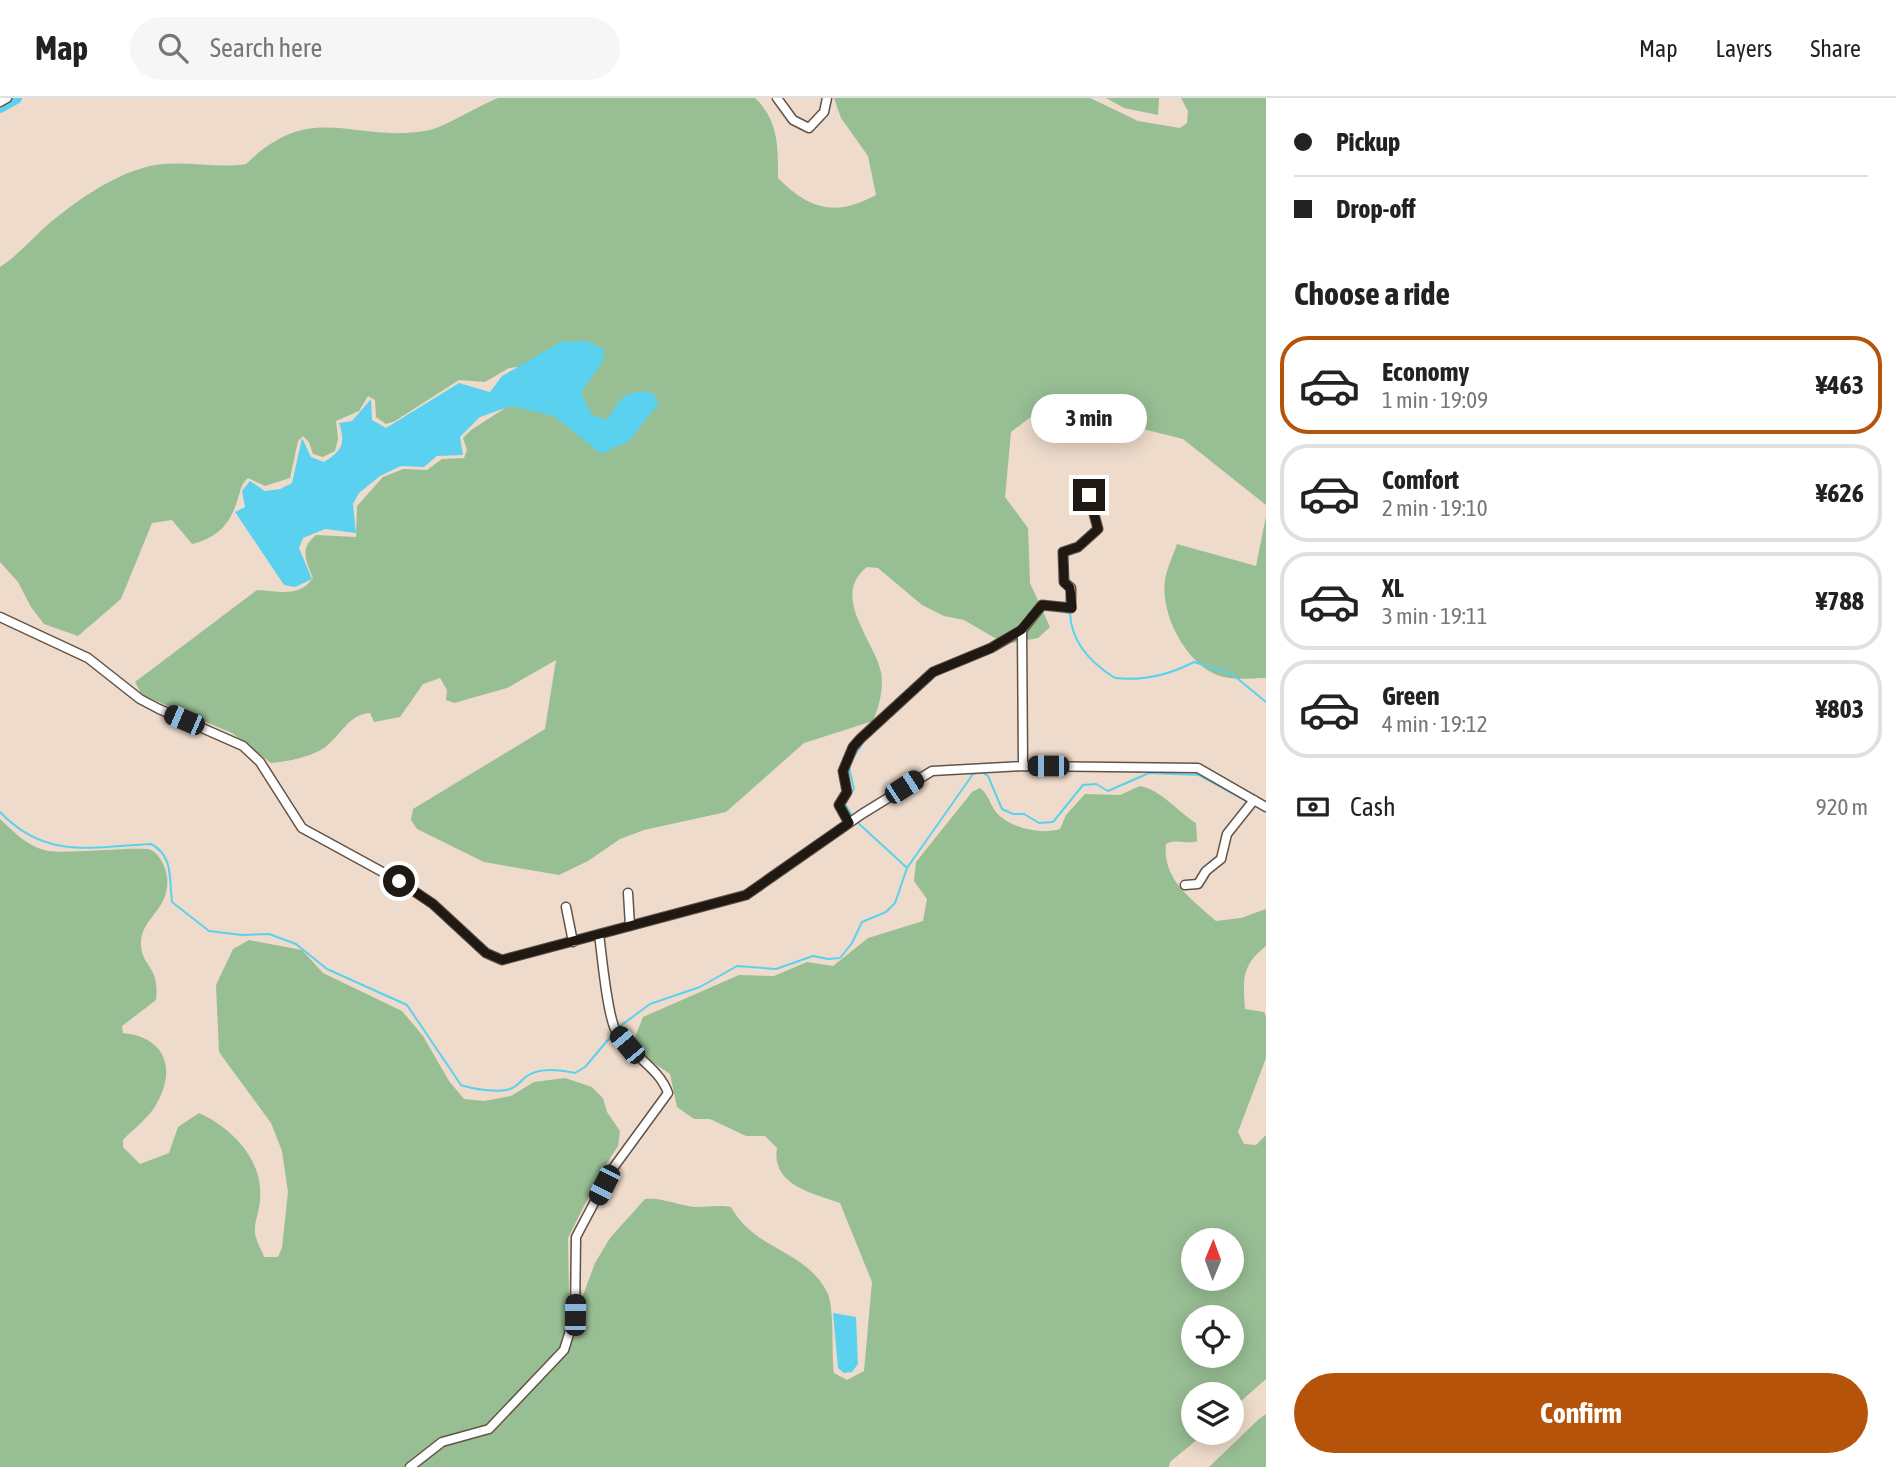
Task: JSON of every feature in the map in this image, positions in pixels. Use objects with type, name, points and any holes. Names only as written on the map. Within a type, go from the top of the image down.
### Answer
[{"type":"street","points":[[0,102],[6,98]]},
{"type":"street","points":[[777,98],[793,120],[809,128],[824,112],[827,98]]},
{"type":"street","points":[[849,823],[839,805],[847,792],[842,776],[853,747],[933,672],[991,648],[1021,630],[1042,605],[1072,608],[1070,588],[1064,582],[1063,552],[1078,547],[1098,529],[1089,495]]},
{"type":"street","points":[[0,617],[88,658],[140,699],[243,746],[260,762],[302,828],[399,881],[433,904],[494,959],[519,958],[746,895],[849,823],[932,771],[1023,765],[1198,768],[1252,802],[1266,807]]},
{"type":"street","points":[[1021,630],[1023,765]]},
{"type":"street","points":[[1185,885],[1198,884],[1221,859],[1227,834],[1252,802]]},
{"type":"street","points":[[628,893],[630,926]]},
{"type":"street","points":[[566,907],[573,942]]},
{"type":"street","points":[[410,1467],[442,1442],[489,1429],[564,1350],[575,1315],[576,1237],[611,1171],[668,1093],[663,1078],[637,1056],[616,1031],[599,934]]},
{"type":"green space","points":[[498,98],[755,98],[769,116],[776,135],[778,178],[812,203],[835,208],[861,202],[876,195],[868,156],[841,118],[834,98],[1090,98],[1138,121],[1180,128],[1187,123],[1188,111],[1181,98],[1266,98],[1266,505],[1183,439],[1087,415],[1042,408],[1011,432],[1005,497],[1028,528],[1030,583],[1050,627],[1038,638],[1005,644],[964,620],[944,616],[922,605],[878,568],[867,567],[857,579],[853,591],[853,605],[881,672],[882,685],[873,721],[804,743],[726,812],[644,830],[620,839],[588,861],[559,875],[484,862],[417,829],[411,820],[413,809],[545,729],[556,660],[507,688],[454,703],[446,700],[447,690],[440,678],[423,684],[400,717],[374,722],[370,713],[356,717],[324,748],[298,758],[271,763],[232,733],[142,695],[135,682],[257,590],[288,592],[307,584],[313,578],[306,555],[307,545],[316,535],[356,537],[357,506],[383,477],[403,469],[427,470],[442,459],[464,458],[467,450],[463,438],[471,430],[535,389],[536,365],[509,368],[485,382],[459,380],[386,424],[376,417],[375,400],[368,396],[359,411],[336,421],[338,439],[335,451],[323,457],[313,454],[309,442],[303,436],[298,441],[290,478],[265,486],[248,478],[227,522],[209,538],[192,544],[172,520],[152,523],[121,599],[78,636],[44,624],[31,607],[18,582],[0,562],[0,267],[81,199],[136,170],[162,164],[246,164],[270,144],[293,133],[314,128],[403,133],[430,130]]},
{"type":"green space","points":[[1106,98],[1159,98],[1158,115],[1124,108]]},
{"type":"green space","points":[[1266,516],[1266,678],[1223,677],[1195,660],[1177,636],[1167,607],[1166,575],[1177,544],[1256,566]]},
{"type":"green space","points":[[1140,786],[1162,796],[1196,823],[1197,841],[1166,844],[1169,868],[1180,888],[1216,921],[1241,918],[1266,909],[1266,946],[1248,967],[1244,989],[1245,1009],[1264,1012],[1266,1016],[1266,1058],[1238,1132],[1244,1144],[1256,1145],[1266,1135],[1266,1379],[1244,1398],[1244,1382],[1181,1382],[1181,1445],[1191,1445],[1170,1462],[1169,1467],[0,1467],[0,819],[22,839],[49,851],[145,849],[154,852],[162,862],[167,888],[160,906],[145,928],[141,945],[155,980],[156,1000],[122,1026],[123,1033],[137,1036],[157,1047],[166,1066],[166,1077],[154,1108],[123,1140],[123,1147],[140,1164],[169,1153],[178,1127],[199,1113],[223,1127],[243,1147],[257,1172],[260,1200],[255,1233],[264,1257],[278,1257],[282,1248],[288,1192],[282,1151],[271,1123],[219,1052],[216,985],[233,949],[249,940],[302,950],[323,973],[402,1011],[423,1036],[449,1081],[464,1099],[484,1101],[511,1096],[534,1082],[565,1078],[592,1087],[603,1098],[607,1112],[620,1131],[618,1146],[601,1172],[568,1238],[569,1296],[579,1306],[595,1263],[610,1238],[645,1199],[696,1207],[731,1207],[753,1233],[806,1267],[818,1278],[829,1299],[834,1373],[847,1380],[864,1371],[872,1282],[840,1203],[806,1191],[787,1179],[780,1171],[777,1148],[765,1136],[746,1136],[710,1119],[694,1119],[677,1107],[670,1074],[645,1057],[635,1037],[643,1017],[739,975],[774,976],[807,962],[833,966],[868,938],[923,921],[927,899],[914,881],[916,862],[972,792],[980,788],[996,812],[1009,822],[1026,829],[1044,831],[1060,829],[1066,815],[1085,794],[1120,795]]},
{"type":"green space","points":[[1266,1414],[1266,1467],[1209,1467],[1232,1445],[1244,1445],[1244,1433]]},
{"type":"water","points":[[586,341],[604,349],[603,361],[581,393],[592,415],[607,420],[620,401],[636,392],[653,393],[659,403],[629,441],[601,454],[554,416],[511,406],[480,417],[460,437],[463,455],[437,456],[424,467],[401,466],[380,476],[359,493],[353,504],[356,533],[325,529],[303,538],[299,548],[312,579],[295,587],[284,585],[235,512],[245,507],[242,491],[250,481],[265,491],[280,489],[292,483],[302,438],[311,457],[324,462],[335,454],[342,442],[339,423],[352,421],[371,399],[372,420],[386,428],[459,383],[490,392],[502,376],[561,342]]},
{"type":"water","points":[[833,1313],[856,1317],[858,1364],[852,1372],[844,1373],[838,1368]]},
{"type":"waterway","points":[[0,107],[16,98]]},
{"type":"waterway","points":[[1027,630],[1046,608]]},
{"type":"waterway","points":[[1058,611],[1070,613],[1074,633],[1084,651],[1098,666],[1115,678],[1155,676],[1194,662],[1232,674],[1266,702]]},
{"type":"waterway","points":[[965,663],[988,653]]},
{"type":"waterway","points":[[928,682],[937,674]]},
{"type":"waterway","points":[[853,758],[865,740]]},
{"type":"waterway","points":[[849,767],[854,789],[849,796]]},
{"type":"waterway","points":[[619,1027],[650,1004],[700,987],[737,966],[776,969],[813,956],[840,958],[852,943],[862,922],[886,912],[895,903],[907,868],[973,774],[982,772],[988,776],[1002,809],[1013,814],[1024,814],[1039,823],[1053,822],[1083,785],[1096,784],[1108,791],[1149,773],[1199,775],[1250,803]]},
{"type":"waterway","points":[[845,804],[853,817]]},
{"type":"waterway","points":[[1255,805],[1266,812]]},
{"type":"waterway","points":[[0,812],[17,827],[52,844],[89,848],[151,844],[164,855],[167,862],[172,902],[209,931],[242,935],[269,934],[296,944],[327,969],[407,1005],[461,1085],[499,1091],[512,1088],[538,1071],[575,1073],[585,1067],[613,1034]]},
{"type":"waterway","points":[[856,821],[906,867]]},
{"type":"route","points":[[399,881],[433,904],[486,953],[494,959],[502,960],[519,958],[746,895],[849,823],[839,805],[848,788],[842,776],[853,747],[933,672],[991,648],[1021,630],[1032,621],[1042,605],[1072,608],[1070,588],[1064,582],[1063,552],[1073,551],[1093,537],[1098,529],[1098,520],[1089,495]]}]
